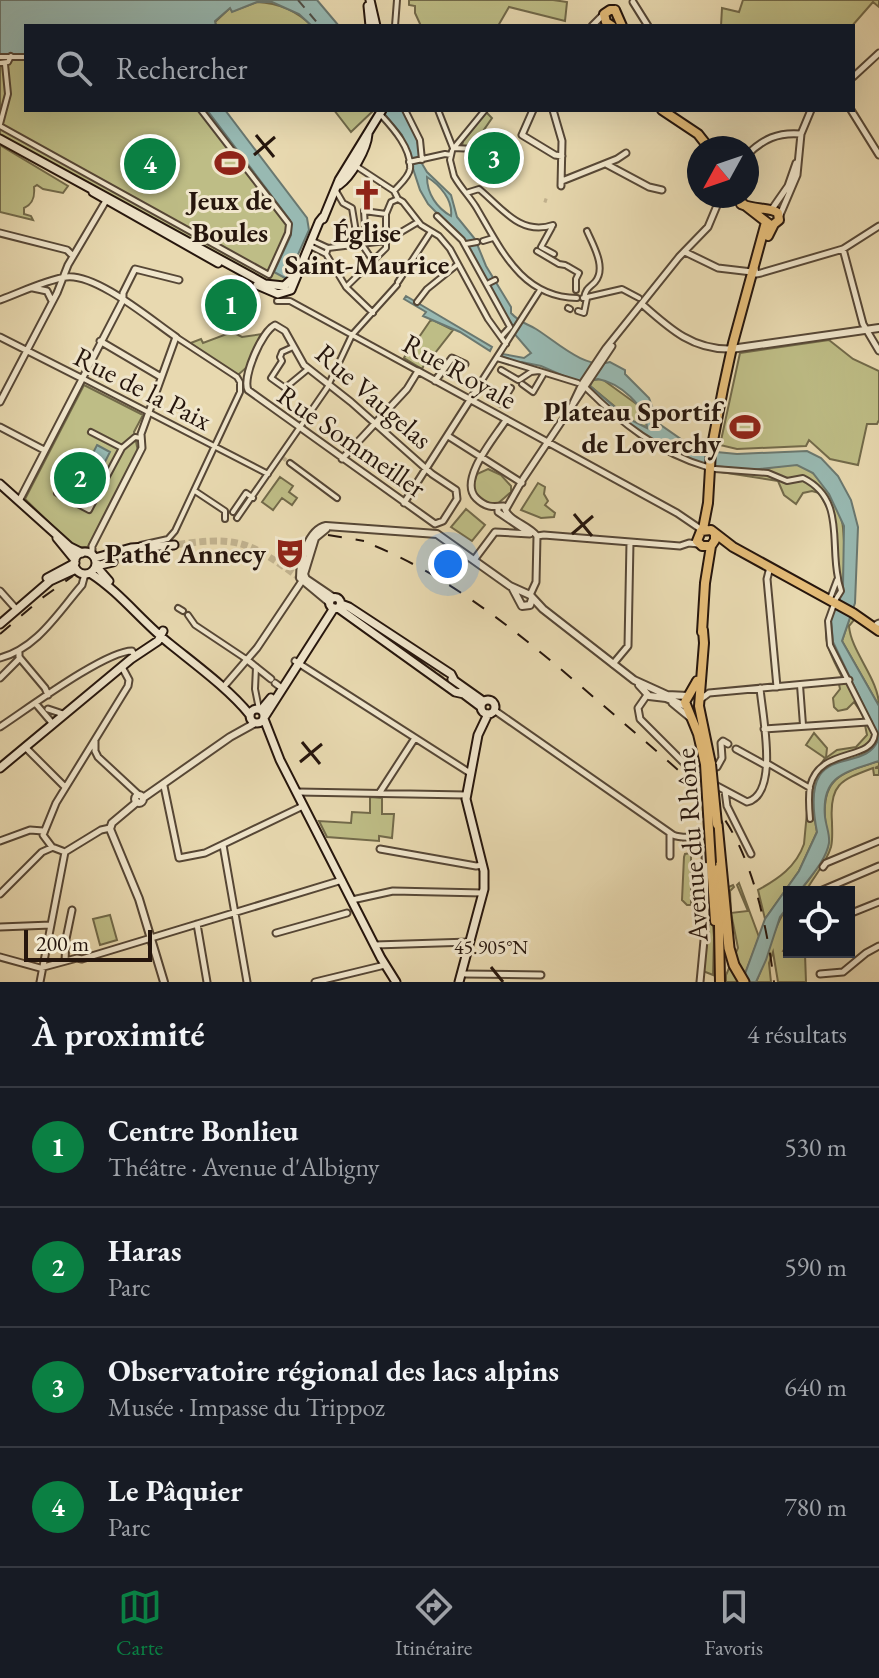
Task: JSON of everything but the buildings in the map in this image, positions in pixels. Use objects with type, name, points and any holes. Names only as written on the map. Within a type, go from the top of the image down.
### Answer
[{"type":"highway","points":[[717,824],[729,948],[736,970],[744,982]]},
{"type":"main road","points":[[370,0],[367,13],[372,24]]},
{"type":"main road","points":[[608,22],[607,10],[618,18],[620,0]]},
{"type":"main road","points":[[338,188],[339,180],[380,112]]},
{"type":"main road","points":[[665,112],[699,136]]},
{"type":"main road","points":[[85,185],[104,201],[272,293],[287,292],[293,286],[338,188],[367,142],[368,134]]},
{"type":"main road","points":[[0,139],[268,285],[284,286],[295,276]]},
{"type":"main road","points":[[746,208],[763,226],[760,249]]},
{"type":"main road","points":[[751,208],[771,217]]},
{"type":"main road","points":[[750,211],[771,217]]},
{"type":"main road","points":[[302,263],[323,217]]},
{"type":"main road","points":[[693,701],[701,670],[705,537],[715,436],[760,249],[771,217]]},
{"type":"main road","points":[[754,273],[771,217]]},
{"type":"main road","points":[[0,484],[70,547],[82,553],[161,634],[257,716],[287,765],[375,945],[382,966],[394,982]]},
{"type":"main road","points":[[54,533],[75,564]]},
{"type":"main road","points":[[705,537],[733,547],[877,626]]},
{"type":"main road","points":[[92,565],[133,548],[174,545]]},
{"type":"main road","points":[[3,622],[59,570],[66,561],[66,551]]},
{"type":"main road","points":[[17,609],[75,564],[82,553]]},
{"type":"main road","points":[[59,570],[75,564],[110,563],[104,572],[112,584]]},
{"type":"main road","points":[[92,565],[161,634]]},
{"type":"main road","points":[[257,716],[334,604]]},
{"type":"main road","points":[[334,604],[349,607],[395,640],[416,649],[451,674],[454,680]]},
{"type":"main road","points":[[334,604],[455,692],[464,694]]},
{"type":"main road","points":[[0,768],[161,634]]},
{"type":"main road","points":[[386,638],[412,651],[454,680],[485,708]]},
{"type":"main road","points":[[257,716],[275,683],[297,662]]},
{"type":"main road","points":[[443,678],[485,708]]},
{"type":"main road","name":"Avenue du Rhône","points":[[693,701],[693,722],[708,764],[716,935],[713,982]]},
{"type":"main road","name":"Avenue du Rhône","points":[[693,701],[708,764],[717,824],[720,982]]},
{"type":"main road","points":[[462,979],[484,894],[483,865],[466,795],[485,708]]},
{"type":"street","points":[[395,24],[397,0]]},
{"type":"street","points":[[632,1],[647,24]]},
{"type":"street","points":[[855,75],[879,53]]},
{"type":"street","points":[[24,57],[11,56],[2,61],[8,94],[0,125],[269,275],[289,224],[203,112]]},
{"type":"street","points":[[382,112],[400,139],[410,162],[409,172],[394,191]]},
{"type":"street","points":[[406,112],[420,140],[422,160]]},
{"type":"street","points":[[439,112],[452,151],[454,176],[515,269],[540,290],[557,298],[622,289],[642,302],[673,332],[690,342],[712,348],[879,328]]},
{"type":"street","points":[[452,151],[483,112]]},
{"type":"street","points":[[532,112],[522,135],[562,156]]},
{"type":"street","points":[[554,112],[562,141],[562,183],[626,153]]},
{"type":"street","points":[[771,217],[797,175],[801,134],[810,112]]},
{"type":"street","points":[[852,112],[879,155]]},
{"type":"street","points":[[759,146],[775,135],[801,134]]},
{"type":"street","points":[[410,162],[452,151],[476,149]]},
{"type":"street","points":[[605,164],[649,187],[662,190]]},
{"type":"street","points":[[354,165],[394,191],[418,222],[443,240],[488,319],[506,344]]},
{"type":"street","points":[[338,188],[343,203],[352,208],[362,243],[373,261]]},
{"type":"street","points":[[464,191],[479,189],[525,227],[553,225],[541,247],[554,254]]},
{"type":"street","points":[[0,402],[52,302],[61,277],[104,201],[108,199],[128,208]]},
{"type":"street","points":[[346,287],[386,248],[386,214],[391,202],[398,199]]},
{"type":"street","points":[[503,510],[600,361],[642,302],[708,227],[716,208]]},
{"type":"street","points":[[362,243],[364,211],[386,214]]},
{"type":"street","points":[[437,216],[462,240],[510,327],[501,337]]},
{"type":"street","points":[[327,251],[386,241],[418,222]]},
{"type":"street","points":[[685,251],[718,268],[754,273],[843,249],[879,226]]},
{"type":"street","points":[[579,297],[598,278],[600,265],[587,231]]},
{"type":"street","points":[[0,233],[67,250],[73,256]]},
{"type":"street","points":[[237,518],[330,384],[352,335],[398,283],[430,233]]},
{"type":"street","points":[[466,244],[493,238]]},
{"type":"street","points":[[313,244],[327,251],[346,287],[373,313]]},
{"type":"street","points":[[843,249],[865,329],[879,351]]},
{"type":"street","points":[[541,252],[579,273],[576,279],[581,312]]},
{"type":"street","points":[[417,302],[427,289],[458,264]]},
{"type":"street","points":[[19,501],[135,269],[179,280]]},
{"type":"street","points":[[0,300],[61,277]]},
{"type":"street","name":"Rue Sommeiller","points":[[61,277],[78,278],[123,296],[176,337],[237,377],[243,388],[435,524]]},
{"type":"street","points":[[487,284],[495,280]]},
{"type":"street","points":[[32,288],[47,291],[52,302]]},
{"type":"street","points":[[404,503],[540,290]]},
{"type":"street","name":"Rue Royale","points":[[277,301],[290,301],[497,412],[506,420],[688,520],[705,537]]},
{"type":"street","name":"Rue Vaugelas","points":[[243,388],[269,327],[275,325],[282,328],[308,369],[456,490],[457,499],[443,521],[435,524]]},
{"type":"street","points":[[608,332],[616,339]]},
{"type":"street","name":"Rue de la Paix","points":[[0,337],[268,477]]},
{"type":"street","points":[[0,678],[82,585],[92,565],[92,546],[142,448],[141,438],[148,412],[176,337]]},
{"type":"street","points":[[100,341],[161,377]]},
{"type":"street","points":[[293,347],[282,352],[282,361],[271,378],[285,388],[308,369]]},
{"type":"street","points":[[498,356],[582,387],[632,430],[690,462],[768,473],[787,481],[799,478],[808,480],[827,504],[836,527],[841,591],[834,601]]},
{"type":"street","points":[[435,381],[452,358],[465,364]]},
{"type":"street","points":[[526,367],[531,372],[542,373]]},
{"type":"street","points":[[501,370],[533,392],[542,373]]},
{"type":"street","points":[[342,459],[407,389],[418,371]]},
{"type":"street","points":[[519,381],[531,372]]},
{"type":"street","points":[[133,548],[172,536],[210,463],[214,447],[243,388]]},
{"type":"street","points":[[501,404],[511,388]]},
{"type":"street","points":[[506,420],[470,479],[472,492],[477,499],[490,508],[503,510],[534,535],[536,582],[527,598]]},
{"type":"street","points":[[0,427],[44,450]]},
{"type":"street","points":[[91,432],[122,448]]},
{"type":"street","points":[[448,436],[522,483]]},
{"type":"street","points":[[57,493],[89,510],[122,448],[135,437],[141,438]]},
{"type":"street","points":[[290,463],[337,498]]},
{"type":"street","points":[[195,491],[225,511],[225,519]]},
{"type":"street","points":[[233,512],[246,493],[253,498]]},
{"type":"street","points":[[334,604],[302,581],[300,573],[312,534],[320,527],[428,533],[444,538],[582,637],[650,692],[678,701],[693,701],[709,693],[849,680]]},
{"type":"street","points":[[334,527],[317,535],[304,574],[334,604]]},
{"type":"street","points":[[474,560],[493,533],[680,546],[705,537]]},
{"type":"street","points":[[613,664],[628,646],[630,542]]},
{"type":"street","points":[[773,568],[768,582],[777,687]]},
{"type":"street","points":[[810,819],[810,788],[814,776],[825,764],[847,753],[870,747],[875,734],[830,645],[828,621],[838,579]]},
{"type":"street","points":[[226,684],[302,581]]},
{"type":"street","points":[[0,591],[17,609]]},
{"type":"street","points":[[188,615],[195,625],[246,659],[275,683]]},
{"type":"street","points":[[1,724],[37,705],[97,665],[126,651],[136,656]]},
{"type":"street","points":[[0,658],[19,655]]},
{"type":"street","points":[[19,655],[48,696]]},
{"type":"street","points":[[297,662],[470,773]]},
{"type":"street","points":[[40,982],[65,852],[101,830],[110,828],[140,798],[164,786],[257,716],[256,667]]},
{"type":"street","points":[[42,852],[45,840],[43,831],[65,787],[128,684],[120,669]]},
{"type":"street","points":[[800,685],[803,725]]},
{"type":"street","points":[[650,692],[638,708],[640,719],[693,771],[745,802],[753,801],[765,784],[767,765],[760,688]]},
{"type":"street","points":[[668,701],[693,722]]},
{"type":"street","points":[[37,705],[52,725]]},
{"type":"street","points":[[485,708],[663,826],[670,834],[679,838],[699,837],[705,846],[706,919],[700,981]]},
{"type":"street","points":[[48,709],[64,715]]},
{"type":"street","points":[[764,729],[868,722]]},
{"type":"street","points":[[97,736],[94,747],[98,757],[140,798]]},
{"type":"street","points":[[380,793],[415,738]]},
{"type":"street","points":[[693,771],[717,767],[722,758],[721,743],[728,744]]},
{"type":"street","points":[[25,747],[65,787]]},
{"type":"street","points":[[736,749],[810,788]]},
{"type":"street","points":[[82,760],[98,757]]},
{"type":"street","points":[[164,786],[179,858],[204,854],[304,805]]},
{"type":"street","points":[[725,791],[727,806],[751,854]]},
{"type":"street","points":[[298,792],[466,795]]},
{"type":"street","points":[[110,828],[139,899],[164,982]]},
{"type":"street","points":[[0,841],[30,830],[43,831]]},
{"type":"street","points":[[670,834],[670,856]]},
{"type":"street","points":[[45,840],[52,847],[65,852]]},
{"type":"street","points":[[823,867],[879,841]]},
{"type":"street","points":[[223,845],[247,982]]},
{"type":"street","points":[[0,894],[42,852],[52,847]]},
{"type":"street","points":[[380,849],[483,865]]},
{"type":"street","points":[[832,886],[879,866]]},
{"type":"street","points":[[0,957],[43,967],[82,959],[342,880]]},
{"type":"street","points":[[352,900],[393,891],[484,894]]},
{"type":"street","points":[[855,912],[879,902]]},
{"type":"street","points":[[65,961],[72,910]]},
{"type":"street","points":[[276,933],[347,913]]},
{"type":"street","points":[[197,924],[207,982]]},
{"type":"street","points":[[0,927],[49,925]]},
{"type":"street","points":[[375,945],[471,942]]},
{"type":"street","points":[[820,974],[843,972],[879,946]]},
{"type":"street","points":[[315,982],[382,966]]},
{"type":"street","points":[[462,979],[541,975]]},
{"type":"shaded area","points":[[409,0],[567,2],[565,21],[509,7],[499,24],[420,24],[415,6],[409,5]]},
{"type":"shaded area","points":[[743,0],[879,0],[879,7],[873,2],[854,24],[721,24],[722,8],[739,12]]},
{"type":"shaded area","points":[[257,2],[273,4],[287,8],[310,24],[216,24],[230,8],[233,11]]},
{"type":"shaded area","points":[[0,55],[24,55],[24,112],[209,112],[290,220],[291,235],[274,271],[289,280],[269,282],[0,136]]},
{"type":"shaded area","points":[[336,112],[372,112],[351,132]]},
{"type":"shaded area","points":[[486,112],[492,118],[472,147],[462,147],[463,140]]},
{"type":"shaded area","points":[[0,145],[68,186],[63,193],[37,185],[34,187],[33,200],[24,208],[24,214],[33,220],[0,212]]},
{"type":"shaded area","points":[[433,320],[453,330],[422,369],[404,358],[406,354],[402,352],[413,337],[417,340]]},
{"type":"shaded area","points":[[232,332],[242,337],[262,334],[247,367],[238,375],[188,344],[201,339],[203,343]]},
{"type":"shaded area","points":[[829,340],[853,359],[879,371],[879,420],[877,424],[867,424],[858,465],[830,459],[809,440],[806,446],[737,449],[720,445],[740,353]]},
{"type":"shaded area","points":[[602,379],[642,408],[648,427],[637,425],[589,385],[593,380]]},
{"type":"shaded area","points":[[84,385],[143,415],[134,432],[138,451],[88,547],[77,547],[25,499]]},
{"type":"shaded area","points":[[801,465],[815,475],[828,492],[842,521],[844,574],[840,599],[835,597],[837,585],[831,514],[819,493],[803,493],[796,504],[784,495],[778,481],[720,472],[720,467],[751,470]]},
{"type":"shaded area","points":[[488,469],[501,475],[511,486],[511,492],[495,506],[478,498],[472,488],[477,474]]},
{"type":"shaded area","points":[[280,477],[293,486],[289,492],[297,498],[292,505],[282,498],[273,510],[262,502]]},
{"type":"shaded area","points":[[538,483],[545,487],[544,494],[548,501],[545,505],[555,513],[554,517],[541,518],[521,510]]},
{"type":"shaded area","points":[[466,509],[485,525],[472,541],[451,527]]},
{"type":"shaded area","points":[[834,607],[830,625],[834,645],[879,738],[871,750],[824,770],[816,782],[817,832],[799,871],[788,886],[783,886],[783,894],[765,919],[758,890],[786,872],[801,852],[810,780],[825,758],[806,745],[814,733],[827,748],[826,758],[837,750],[856,747],[867,735],[863,715],[854,702],[847,709],[838,711],[834,707],[833,698],[840,689],[839,684],[845,683],[828,646],[829,618]]},
{"type":"shaded area","points":[[850,617],[854,620],[849,626],[851,636],[875,686],[879,706],[842,641]]},
{"type":"shaded area","points":[[879,761],[879,766],[875,768],[879,768],[879,775],[874,775],[873,768],[845,780],[835,791],[829,853],[809,886],[804,886],[826,850],[825,803],[828,792],[838,777]]},
{"type":"shaded area","points":[[370,797],[382,798],[382,814],[394,814],[392,838],[379,836],[379,841],[327,837],[319,821],[351,823],[352,812],[370,813]]},
{"type":"shaded area","points":[[691,853],[691,905],[687,905],[682,900],[684,857]]},
{"type":"shaded area","points":[[739,883],[759,937],[742,982],[726,982],[738,948],[731,913],[748,911],[737,885]]},
{"type":"shaded area","points":[[733,885],[730,891],[731,913],[726,888]]},
{"type":"shaded area","points":[[710,894],[714,937],[713,975],[703,971]]},
{"type":"shaded area","points":[[110,915],[117,940],[100,945],[93,919]]},
{"type":"shaded area","points":[[783,915],[783,958],[805,958],[806,982],[778,982],[773,952],[769,963],[771,982],[756,982]]},
{"type":"water","points":[[0,0],[317,0],[337,24],[310,24],[299,14],[272,2],[257,2],[232,12],[230,8],[215,21],[216,24],[24,24],[24,55],[0,55]]},
{"type":"water","points":[[209,112],[227,112],[307,218],[309,230],[287,279],[274,272],[291,235],[290,220]]},
{"type":"water","points":[[383,112],[404,112],[417,139],[421,162],[451,195],[457,217],[475,239],[486,266],[517,319],[581,359],[610,362],[625,370],[625,374],[649,398],[658,423],[691,446],[737,454],[807,451],[821,458],[838,476],[851,500],[858,527],[855,603],[842,641],[879,706],[879,738],[833,642],[831,619],[843,587],[844,526],[829,494],[813,473],[797,465],[751,470],[706,465],[686,459],[638,433],[578,382],[541,366],[522,362],[519,365],[500,359],[503,354],[524,358],[531,353],[512,331],[464,241],[428,204],[420,190],[402,135]],"holes":[[[427,177],[437,184],[450,204],[451,216],[434,200]],[[593,380],[606,381],[623,390],[637,404],[647,428],[629,419],[590,386]]]},
{"type":"water","points":[[406,296],[492,347],[490,351],[460,332],[423,316],[426,312],[404,299]]},
{"type":"water","points":[[97,445],[110,452],[86,499],[73,493]]},
{"type":"water","points":[[879,738],[879,761],[846,772],[827,792],[827,850],[804,886],[788,886],[817,832],[814,802],[817,782],[824,770],[871,750]]},
{"type":"water","points":[[783,894],[783,913],[756,982],[742,982],[765,919]]},
{"type":"ferry route","points":[[298,0],[318,24]]},
{"type":"tunnel","points":[[283,458],[290,463]]},
{"type":"tunnel","points":[[168,546],[211,541],[241,544],[269,557],[304,581]]},
{"type":"tunnel","points":[[113,562],[152,548]]},
{"type":"tunnel","points":[[329,597],[386,638]]},
{"type":"tunnel","points":[[412,657],[443,678]]},
{"type":"railway","points":[[328,535],[364,541]]},
{"type":"railway","points":[[375,546],[441,580],[502,622],[654,749],[713,804],[738,842],[755,888],[774,982]]},
{"type":"railway","points":[[0,634],[73,576]]},
{"type":"place","name":"Observatoire régional des lacs alpins","points":[[494,158]]},
{"type":"place","name":"Jeux de Boules","points":[[230,163]]},
{"type":"place","name":"Le Pâquier","points":[[150,164]]},
{"type":"place","name":"Église Saint-Maurice","points":[[367,195]]},
{"type":"place","name":"Centre Bonlieu","points":[[231,305]]},
{"type":"place","name":"Plateau Sportif de Loverchy","points":[[745,427]]},
{"type":"place","name":"Haras","points":[[80,478]]},
{"type":"place","name":"Pathé Annecy","points":[[290,553]]}]
